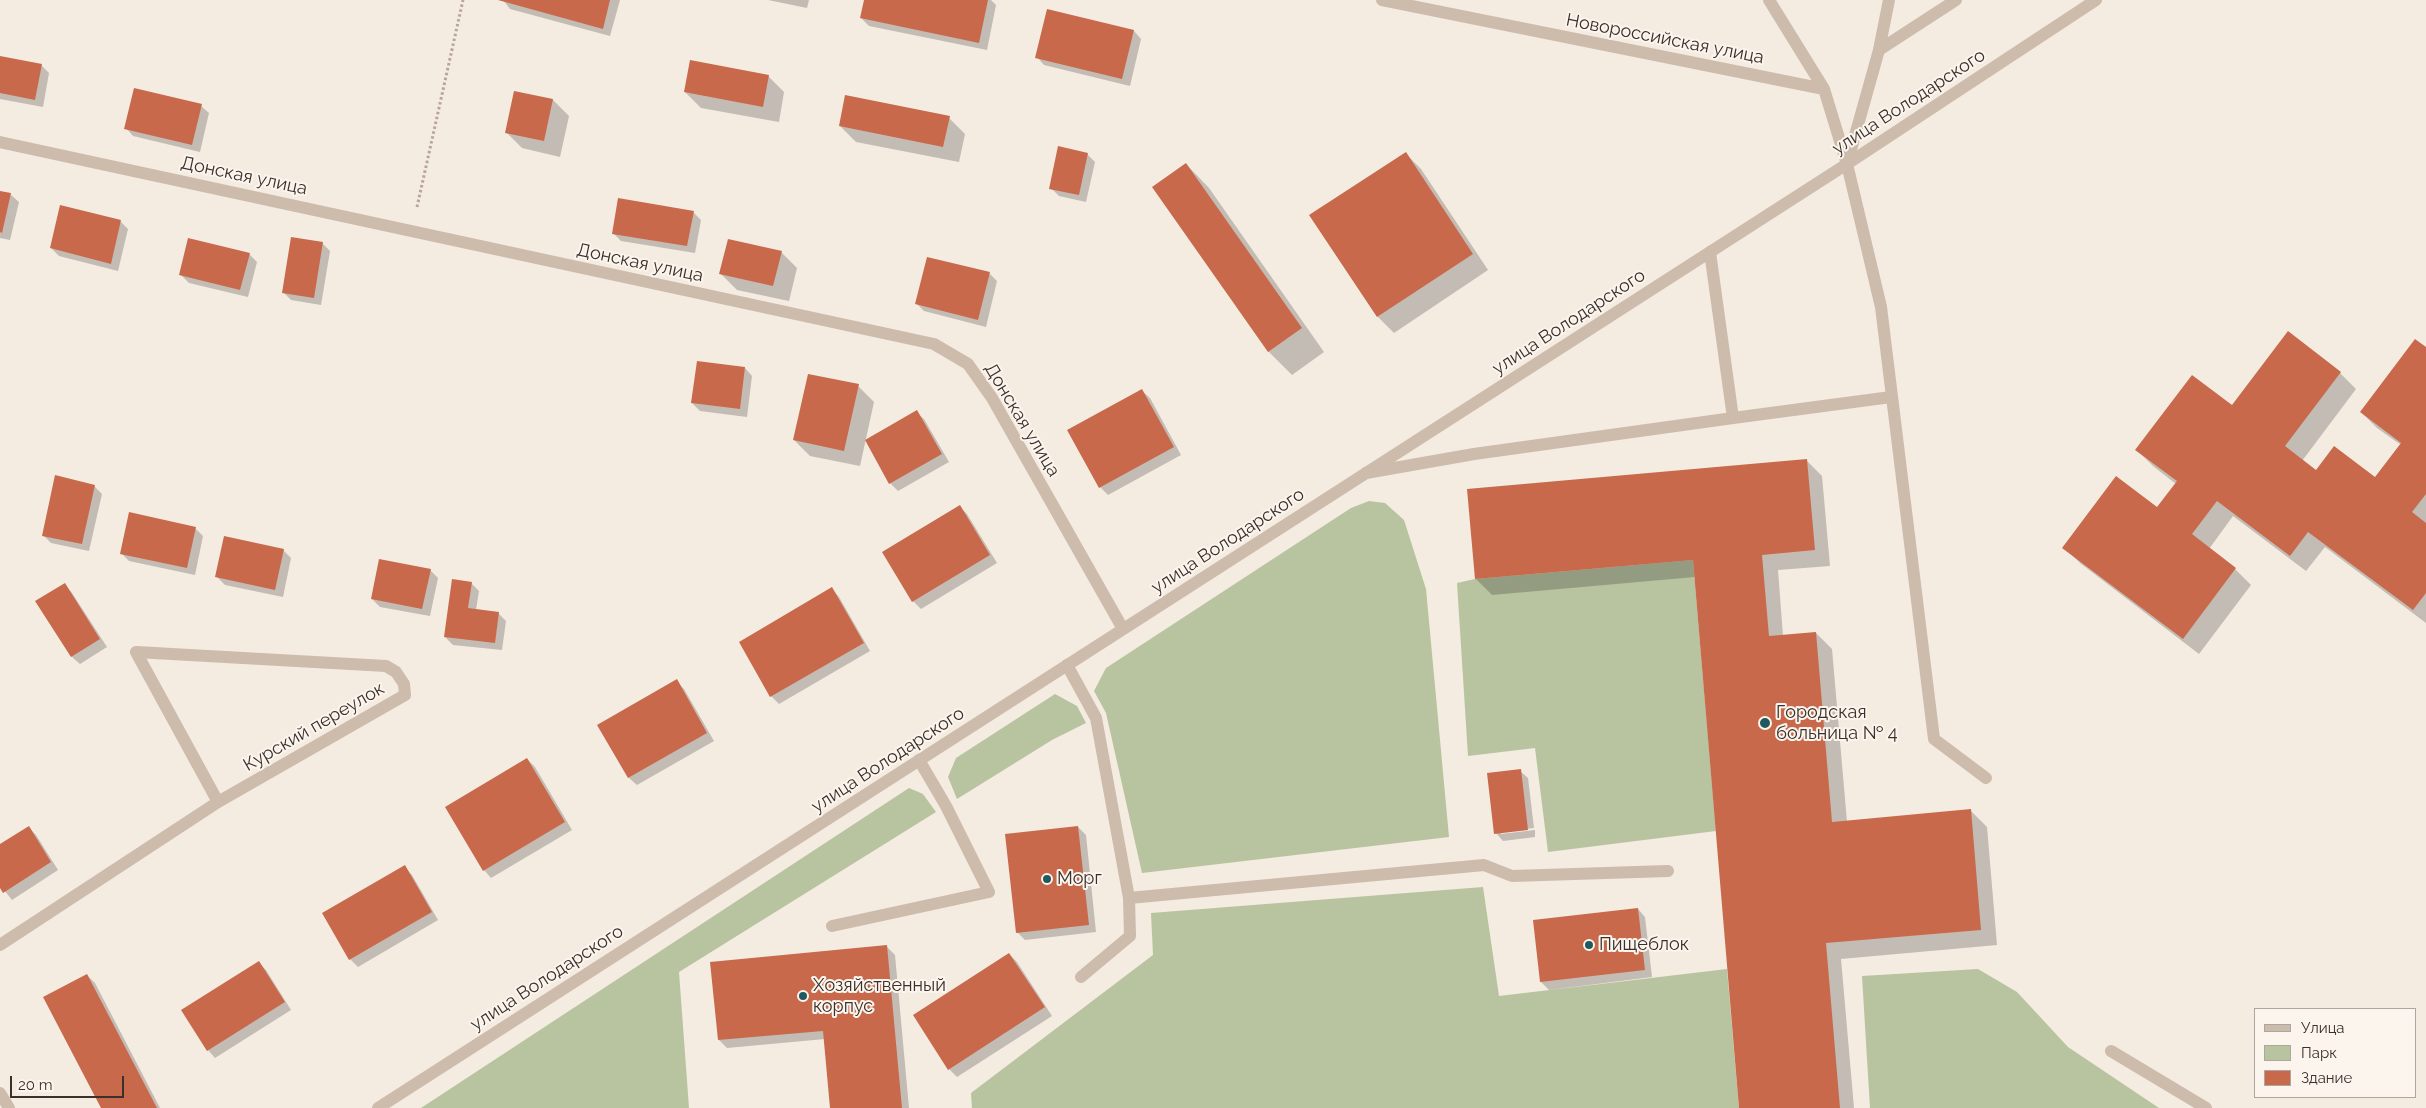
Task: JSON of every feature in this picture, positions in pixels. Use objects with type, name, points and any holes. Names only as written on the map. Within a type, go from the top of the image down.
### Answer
[{"type":"street","name":"Новороссийская улица","points":[[1382,0],[1824,89]]},
{"type":"street","points":[[1769,0],[1824,89],[1847,164],[1881,307],[1934,738],[1986,778]]},
{"type":"street","points":[[1847,164],[1879,50],[1889,0]]},
{"type":"street","points":[[1879,50],[1956,0]]},
{"type":"street","name":"улица Володарского","points":[[378,1108],[1847,164],[2096,0]]},
{"type":"street","name":"Донская улица","points":[[0,142],[934,344],[968,364],[992,398],[1123,629]]},
{"type":"street","points":[[1710,252],[1733,418]]},
{"type":"street","points":[[1366,473],[1474,454],[1891,397]]},
{"type":"street","name":"Курский переулок","points":[[0,945],[218,802],[391,705],[405,695],[404,684],[396,672],[386,666],[136,652],[218,802]]},
{"type":"street","points":[[1067,665],[1096,718],[1129,898],[1130,936],[1081,977]]},
{"type":"street","points":[[832,926],[989,892],[946,806],[919,760]]},
{"type":"street","points":[[1129,898],[1484,865],[1512,876],[1668,871]]},
{"type":"street","points":[[2111,1051],[2206,1108]]},
{"type":"street","points":[[0,1093],[9,1108]]},
{"type":"path","points":[[412,231],[463,0]]},
{"type":"green space","points":[[1369,501],[1385,503],[1404,520],[1426,589],[1449,837],[1142,873],[1106,713],[1094,691],[1106,668],[1351,508]]},
{"type":"green space","points":[[1693,560],[1716,831],[1548,852],[1535,748],[1468,756],[1457,583],[1475,579]]},
{"type":"green space","points":[[1055,694],[1077,706],[1086,723],[1052,740],[957,799],[948,777],[956,758]]},
{"type":"green space","points":[[909,788],[923,794],[936,812],[679,972],[689,1108],[421,1108]]},
{"type":"green space","points":[[1483,887],[1499,996],[1727,969],[1739,1108],[972,1108],[971,1093],[1153,955],[1151,913]]},
{"type":"green space","points":[[1978,969],[2017,992],[2068,1047],[2159,1108],[1870,1108],[1862,976]]},
{"type":"building","points":[[498,0],[610,0],[603,29]]},
{"type":"building","points":[[864,0],[988,0],[979,43],[860,18]]},
{"type":"building","points":[[1047,9],[1134,30],[1122,79],[1035,58]]},
{"type":"building","points":[[0,56],[42,64],[35,100],[0,93]]},
{"type":"building","points":[[690,60],[769,75],[763,107],[684,92]]},
{"type":"building","points":[[134,88],[202,104],[192,145],[124,129]]},
{"type":"building","points":[[514,91],[553,99],[544,141],[505,133]]},
{"type":"building","points":[[845,95],[950,116],[943,147],[839,126]]},
{"type":"building","points":[[1058,146],[1088,153],[1079,195],[1049,189]]},
{"type":"building","points":[[1406,152],[1473,254],[1377,317],[1309,215]]},
{"type":"building","points":[[1186,163],[1302,328],[1268,352],[1152,187]]},
{"type":"building","points":[[0,191],[11,193],[2,233],[0,232]]},
{"type":"building","points":[[618,198],[694,211],[687,246],[612,234]]},
{"type":"building","points":[[60,205],[121,220],[111,264],[50,248]]},
{"type":"building","points":[[291,237],[323,242],[314,298],[282,293]]},
{"type":"building","points":[[188,238],[250,253],[240,290],[179,275]]},
{"type":"building","points":[[728,239],[782,251],[773,286],[719,274]]},
{"type":"building","points":[[927,257],[990,272],[978,320],[915,304]]},
{"type":"building","points":[[2288,331],[2341,372],[2285,446],[2316,470],[2334,446],[2375,477],[2401,443],[2360,412],[2415,339],[2426,347],[2426,494],[2412,512],[2426,523],[2426,593],[2413,610],[2308,532],[2290,556],[2217,501],[2192,534],[2236,568],[2183,639],[2062,548],[2116,476],[2157,507],[2177,481],[2135,450],[2192,375],[2232,405]]},
{"type":"building","points":[[697,361],[745,367],[740,409],[691,403]]},
{"type":"building","points":[[808,374],[859,384],[844,451],[793,440]]},
{"type":"building","points":[[1142,389],[1174,447],[1099,488],[1067,430]]},
{"type":"building","points":[[917,410],[942,454],[889,484],[865,440]]},
{"type":"building","name":"Городская больница № 4","points":[[1807,459],[1815,550],[1762,555],[1769,636],[1816,632],[1832,822],[1971,809],[1981,930],[1826,943],[1840,1108],[1739,1108],[1693,560],[1475,579],[1467,489]]},
{"type":"building","points":[[55,475],[95,485],[82,544],[42,536]]},
{"type":"building","points":[[960,505],[990,555],[912,602],[882,552]]},
{"type":"building","points":[[129,512],[196,527],[187,568],[120,554]]},
{"type":"building","points":[[224,536],[284,549],[275,590],[215,577]]},
{"type":"building","points":[[379,559],[431,569],[422,609],[371,599]]},
{"type":"building","points":[[452,579],[472,582],[468,608],[499,612],[495,643],[444,637]]},
{"type":"building","points":[[65,583],[100,639],[71,657],[35,601]]},
{"type":"building","points":[[832,587],[864,643],[770,697],[739,642]]},
{"type":"building","points":[[677,679],[707,733],[628,778],[597,725]]},
{"type":"building","points":[[527,758],[565,822],[483,871],[445,807]]},
{"type":"building","points":[[1521,769],[1528,830],[1494,834],[1487,773]]},
{"type":"building","points":[[29,826],[51,862],[3,893],[0,888],[0,844]]},
{"type":"building","name":"Морг","points":[[1078,826],[1089,925],[1016,933],[1005,834]]},
{"type":"building","points":[[405,865],[432,912],[349,960],[322,913]]},
{"type":"building","name":"Пищеблок","points":[[1638,908],[1645,970],[1540,982],[1533,920]]},
{"type":"building","name":"Хозяйственный корпус","points":[[887,945],[902,1108],[830,1108],[823,1031],[718,1040],[710,962]]},
{"type":"building","points":[[1009,953],[1045,1007],[948,1070],[913,1015]]},
{"type":"building","points":[[259,961],[285,1002],[207,1051],[181,1010]]},
{"type":"building","points":[[87,974],[157,1108],[101,1108],[43,997]]},
{"type":"place","name":"Городская больница № 4","points":[[1765,723]]},
{"type":"place","name":"Морг","points":[[1047,879]]},
{"type":"place","name":"Пищеблок","points":[[1589,945]]},
{"type":"place","name":"Хозяйственный корпус","points":[[803,996]]}]
